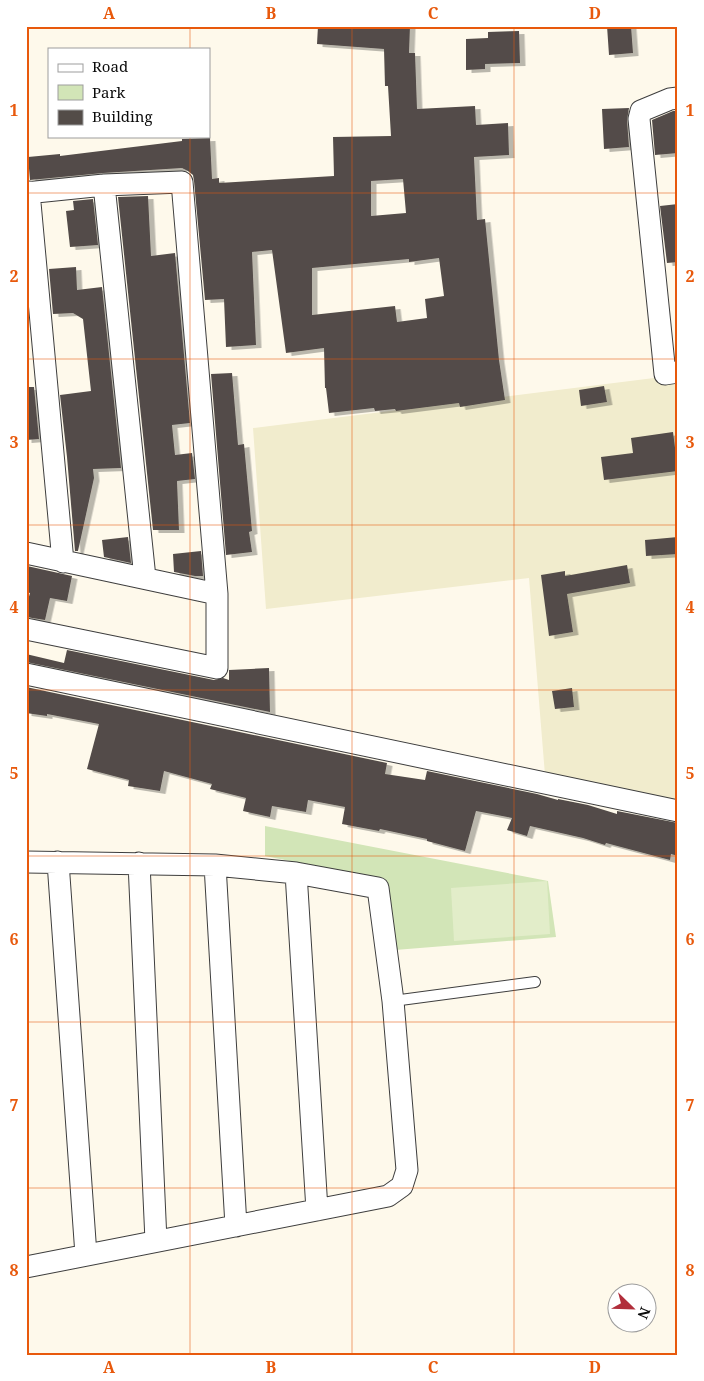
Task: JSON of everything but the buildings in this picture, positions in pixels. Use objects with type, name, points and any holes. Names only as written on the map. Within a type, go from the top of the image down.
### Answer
[{"type":"street","points":[[678,98],[670,99],[641,111],[639,119],[665,374],[678,372]]},
{"type":"street","points":[[26,629],[217,668],[217,594],[182,182],[104,185],[28,193],[63,562]]},
{"type":"street","points":[[104,185],[145,578]]},
{"type":"street","points":[[26,553],[217,594]]},
{"type":"street","points":[[26,674],[678,812]]},
{"type":"street","points":[[26,862],[215,865],[296,873],[378,888],[393,1001],[407,1170],[402,1186],[388,1196],[26,1267]]},
{"type":"street","points":[[58,862],[86,1255]]},
{"type":"street","points":[[139,863],[156,1241]]},
{"type":"street","points":[[215,865],[236,1226]]},
{"type":"street","points":[[296,873],[317,1210]]},
{"type":"lane","points":[[393,1001],[536,982]]},
{"type":"shaded area","points":[[678,375],[678,803],[545,775],[529,578],[266,609],[253,428]]},
{"type":"green space","points":[[265,826],[548,881],[556,937],[395,950],[384,880],[265,856]]},
{"type":"green space","points":[[547,881],[550,934],[454,941],[451,888]]}]
